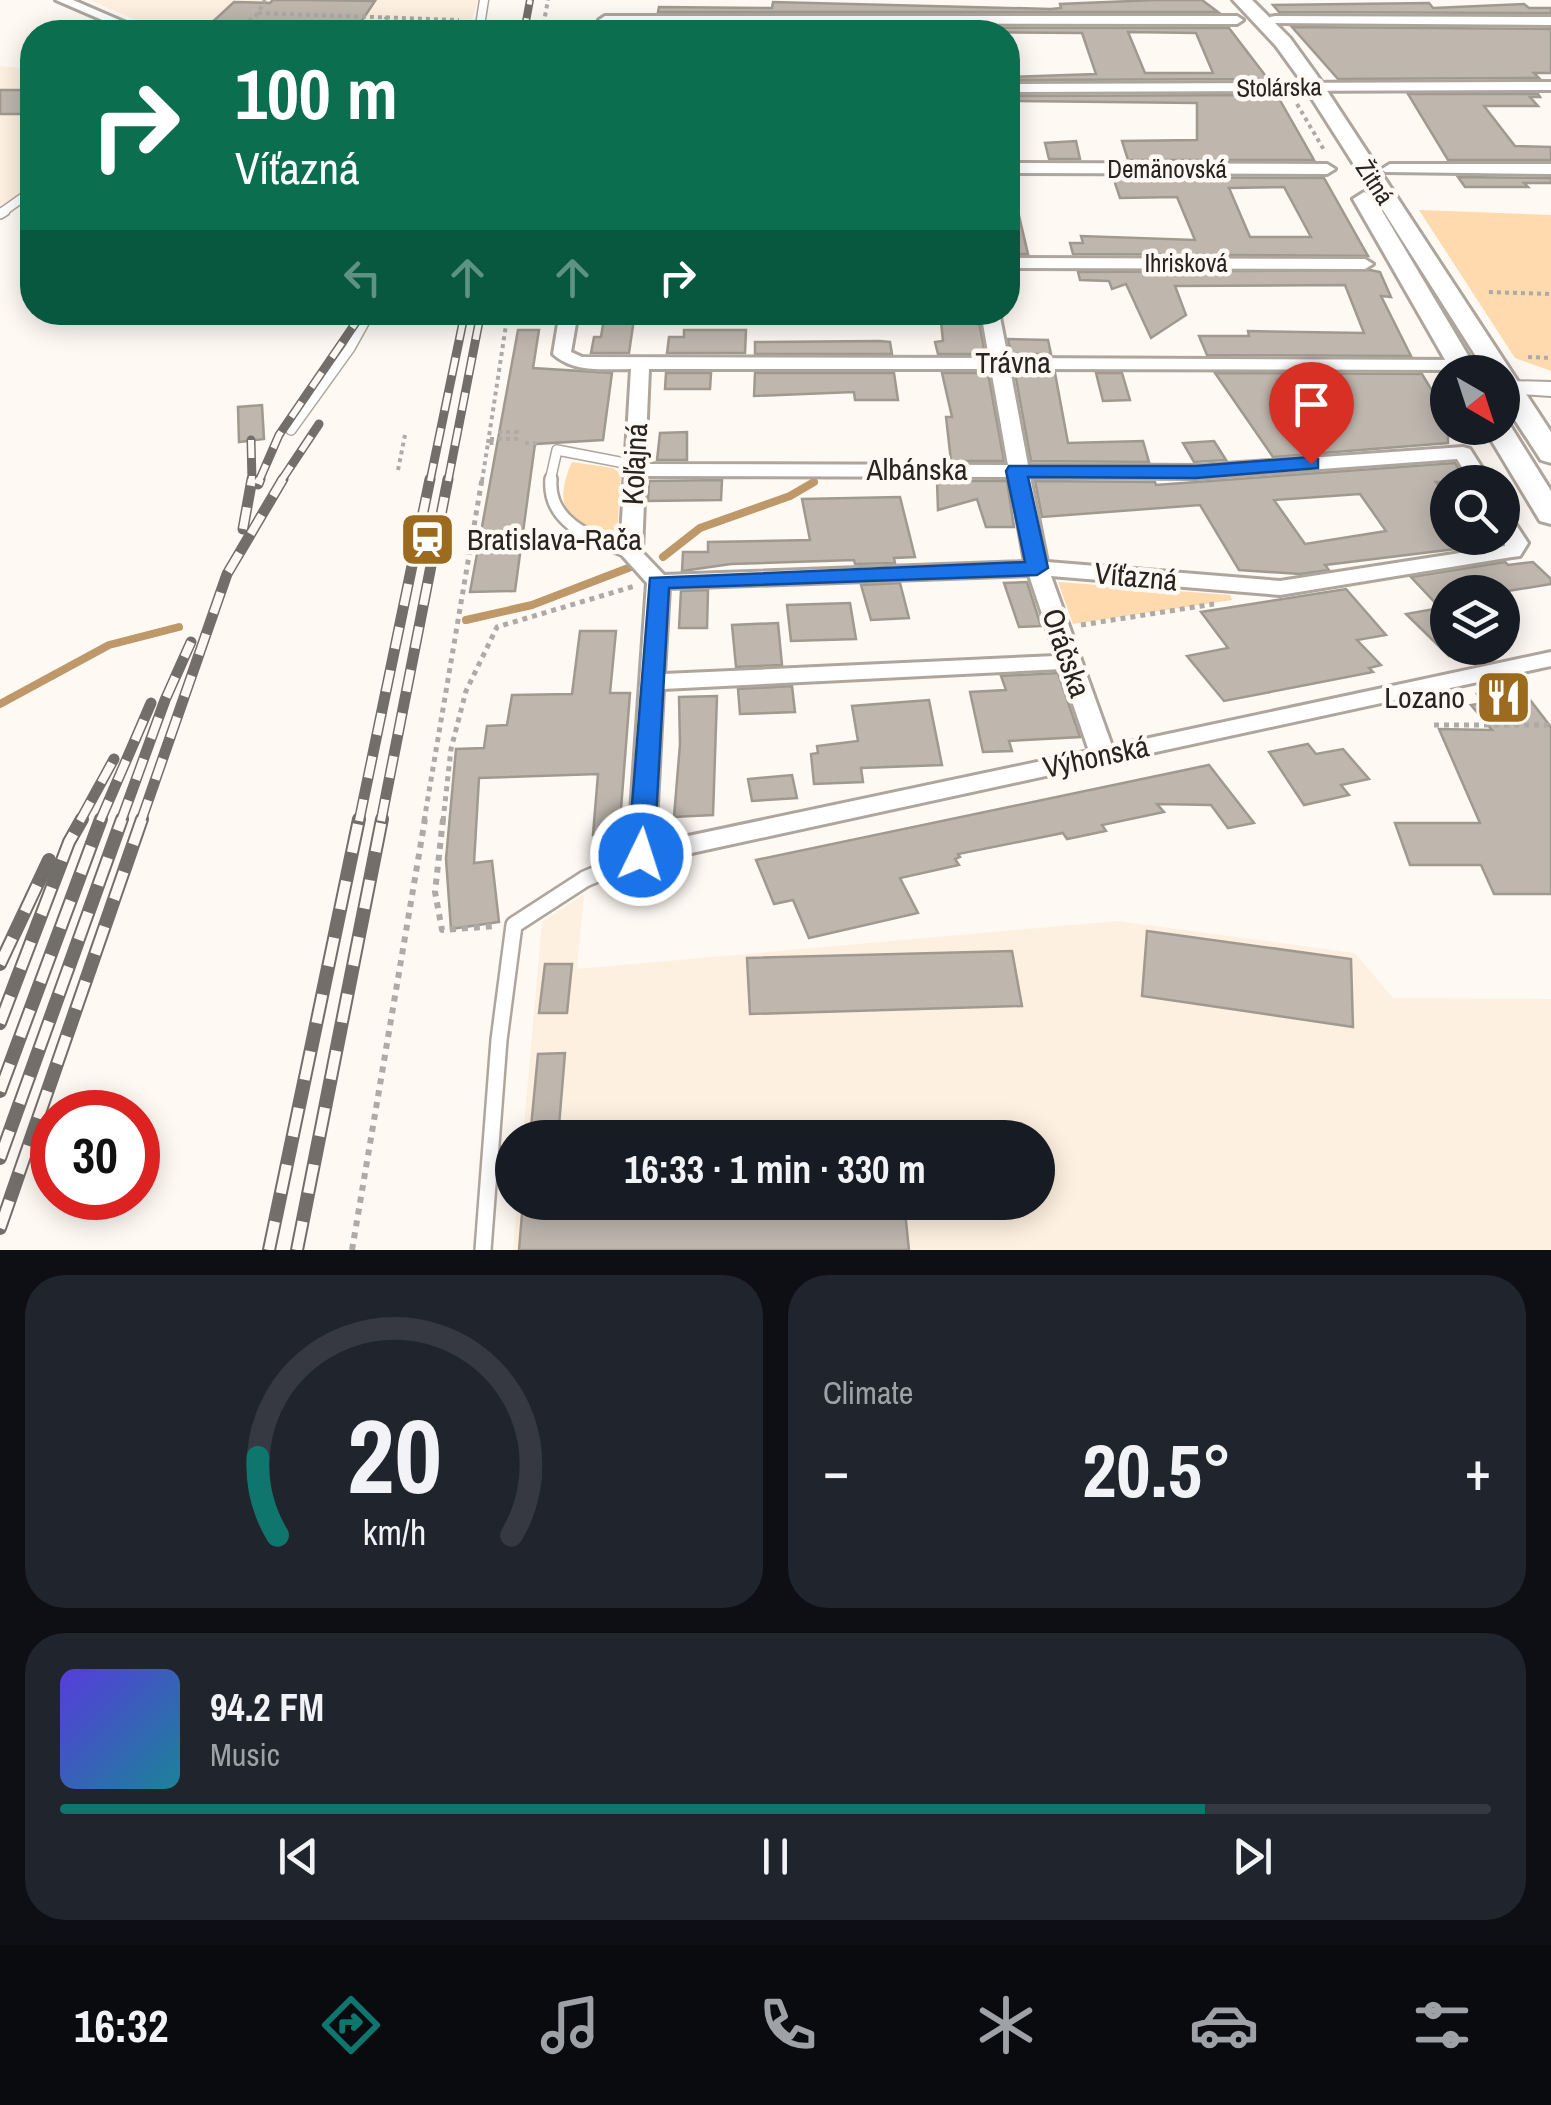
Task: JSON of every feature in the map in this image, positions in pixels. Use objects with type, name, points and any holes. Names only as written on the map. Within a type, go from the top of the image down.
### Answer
[{"type":"main road","name":"Žitná","points":[[1227,0],[1307,87],[1484,355]]},
{"type":"main road","name":"Žitná","points":[[1240,10],[1283,42],[1459,355]]},
{"type":"main road","name":"Žitná","points":[[1520,409],[1551,454]]},
{"type":"main road","points":[[1508,445],[1551,516]]},
{"type":"street","points":[[62,0],[111,20]]},
{"type":"street","points":[[1020,22],[1240,10]]},
{"type":"street","points":[[1275,20],[1551,20]]},
{"type":"street","name":"Stolárska","points":[[1020,88],[1551,86]]},
{"type":"street","name":"Demänovská","points":[[1020,168],[1327,169]]},
{"type":"street","points":[[1390,169],[1551,169]]},
{"type":"street","name":"Ihrisková","points":[[1020,263],[1365,264]]},
{"type":"street","name":"Trávna","points":[[567,325],[562,354],[579,363],[1000,363],[1430,369]]},
{"type":"street","name":"Oráčska","points":[[993,325],[1016,471],[1037,568],[1103,756]]},
{"type":"street","name":"Koľajná","points":[[631,553],[640,362]]},
{"type":"street","points":[[1520,385],[1551,388]]},
{"type":"street","name":"Albánska","points":[[635,467],[1196,472],[1463,452],[1471,465]]},
{"type":"street","points":[[631,553],[658,582],[641,855]]},
{"type":"street","name":"Víťazná","points":[[658,582],[1037,568],[1280,588],[1487,555]]},
{"type":"street","name":"Výhonská","points":[[641,855],[1551,659]]},
{"type":"street","points":[[654,682],[1069,662]]},
{"type":"lane","points":[[290,430],[363,325]]},
{"type":"lane","points":[[631,553],[583,532],[560,516],[550,492],[558,450],[635,467]]},
{"type":"lane","points":[[483,1250],[499,1040],[514,925],[585,879],[641,855]]},
{"type":"path","points":[[250,20],[265,0]]},
{"type":"path","points":[[258,13],[459,20]]},
{"type":"path","points":[[385,20],[388,16]]},
{"type":"path","points":[[1489,292],[1551,294]]},
{"type":"path","points":[[352,1250],[491,442],[506,325]]},
{"type":"path","points":[[1528,357],[1551,358]]},
{"type":"path","points":[[491,442],[516,438],[518,432],[494,432]]},
{"type":"path","points":[[398,470],[405,435]]},
{"type":"path","points":[[514,925],[442,930],[434,892],[450,749],[466,691],[496,627],[522,624],[620,588],[658,582]]},
{"type":"path","points":[[1434,725],[1551,725]]},
{"type":"shaded area","points":[[89,0],[478,0],[472,20],[137,20]]},
{"type":"shaded area","points":[[0,66],[20,68],[20,193],[0,209]]},
{"type":"shaded area","points":[[1419,210],[1551,215],[1551,371],[1513,355]]},
{"type":"shaded area","points":[[572,462],[613,468],[621,474],[617,533],[586,529],[568,515],[564,492]]},
{"type":"shaded area","points":[[1058,582],[1230,595],[1232,600],[1073,624]]},
{"type":"shaded area","points":[[584,894],[577,969],[1117,921],[1355,953],[1393,998],[1551,999],[1551,1250],[513,1250],[516,1220],[1055,1220],[1055,1120],[525,1120],[542,922]]},
{"type":"building","points":[[1202,0],[1218,12],[658,12],[659,7],[772,8],[773,2],[1051,9],[1061,8],[1060,4]]},
{"type":"building","points":[[375,1],[362,20],[214,20],[234,2]]},
{"type":"building","points":[[1429,3],[1433,8],[1524,4],[1529,8],[1551,8],[1551,13],[1279,12],[1273,5]]},
{"type":"building","points":[[1292,27],[1551,29],[1551,73],[1534,73],[1539,78],[1338,79]]},
{"type":"building","points":[[1020,28],[1229,28],[1268,79],[1020,80],[1020,77],[1096,74],[1082,33],[1020,32]],"holes":[[[1128,32],[1196,33],[1213,73],[1145,73]]]},
{"type":"building","points":[[0,90],[20,90],[20,114],[0,114]]},
{"type":"building","points":[[1408,94],[1538,94],[1540,97],[1530,97],[1538,106],[1484,106],[1515,146],[1551,147],[1551,160],[1448,160]]},
{"type":"building","points":[[1277,95],[1314,160],[1128,160],[1122,141],[1197,140],[1197,103],[1020,101],[1020,96]]},
{"type":"building","points":[[1076,141],[1080,159],[1049,159],[1045,143]]},
{"type":"building","points":[[1113,177],[1324,178],[1368,256],[1073,254],[1070,243],[1083,243],[1081,236],[1195,240],[1177,197],[1120,198]],"holes":[[[1284,187],[1311,237],[1250,237],[1229,188]]]},
{"type":"building","points":[[1458,177],[1551,178],[1551,183],[1465,187]]},
{"type":"building","points":[[1020,220],[1028,254],[1020,254]]},
{"type":"building","points":[[1078,272],[1380,272],[1391,297],[1381,296],[1411,356],[1207,355],[1199,336],[1249,336],[1248,331],[1364,333],[1345,285],[1175,286],[1186,315],[1151,338],[1126,284],[1112,289],[1109,281],[1080,280]]},
{"type":"building","points":[[603,325],[633,325],[629,353],[591,353],[594,337],[601,337]]},
{"type":"building","points":[[941,325],[979,325],[985,354],[938,354],[935,342],[943,341]]},
{"type":"building","points":[[518,330],[539,330],[533,368],[612,373],[603,440],[535,444],[515,591],[470,592]]},
{"type":"building","points":[[684,330],[746,330],[745,353],[667,353],[669,337],[684,337]]},
{"type":"building","points":[[1008,339],[1048,340],[1051,354],[1011,354]]},
{"type":"building","points":[[755,342],[890,342],[892,354],[755,354]]},
{"type":"building","points":[[666,373],[711,373],[710,389],[665,389]]},
{"type":"building","points":[[755,373],[894,373],[898,400],[855,400],[854,392],[754,396]]},
{"type":"building","points":[[942,373],[988,373],[1004,461],[951,461],[946,417],[952,417]]},
{"type":"building","points":[[1015,373],[1055,373],[1068,443],[1143,441],[1149,462],[1031,461]]},
{"type":"building","points":[[1096,373],[1122,373],[1130,400],[1103,401]]},
{"type":"building","points":[[1215,373],[1422,374],[1430,387],[1430,444],[1273,457]]},
{"type":"building","points":[[262,405],[264,439],[239,442],[238,407]]},
{"type":"building","points":[[687,432],[687,460],[657,460],[660,433]]},
{"type":"building","points":[[1214,441],[1226,460],[1194,462],[1183,443]]},
{"type":"building","points":[[1455,463],[1456,465],[1430,465],[1430,552],[1325,565],[1329,570],[1300,574],[1239,570],[1200,505],[1042,517],[1035,481],[1156,485]],"holes":[[[1360,494],[1386,531],[1305,544],[1274,500]]]},
{"type":"building","points":[[722,480],[721,500],[648,501],[649,481]]},
{"type":"building","points":[[937,481],[1007,481],[1014,527],[986,527],[977,499],[938,510]]},
{"type":"building","points":[[900,497],[915,557],[894,558],[895,563],[855,564],[854,560],[731,564],[682,571],[683,552],[708,552],[708,542],[810,540],[802,499]]},
{"type":"building","points":[[1505,562],[1533,562],[1551,579],[1551,584],[1520,589],[1520,575],[1430,575],[1430,597],[1411,577]]},
{"type":"building","points":[[1027,582],[1041,626],[1019,627],[1004,583]]},
{"type":"building","points":[[900,583],[909,618],[871,620],[861,585]]},
{"type":"building","points":[[1346,589],[1386,635],[1357,640],[1381,665],[1369,668],[1373,672],[1224,701],[1187,656],[1228,648],[1201,612]]},
{"type":"building","points":[[708,590],[707,628],[679,628],[681,591]]},
{"type":"building","points":[[850,603],[856,639],[791,641],[787,605]]},
{"type":"building","points":[[1430,610],[1430,637],[1406,614]]},
{"type":"building","points":[[778,623],[782,665],[736,667],[732,625]]},
{"type":"building","points":[[580,631],[616,631],[610,693],[630,693],[619,835],[609,842],[593,835],[598,774],[479,778],[474,863],[492,861],[499,922],[451,929],[446,859],[456,749],[484,748],[487,726],[507,725],[512,695],[572,694]]},
{"type":"building","points":[[1058,673],[1080,737],[1009,741],[1012,751],[983,752],[970,692],[1006,690],[1001,676]]},
{"type":"building","points":[[792,686],[795,712],[740,714],[738,689]]},
{"type":"building","points":[[1520,687],[1551,727],[1551,894],[1494,894],[1481,865],[1410,865],[1395,823],[1480,823],[1439,729],[1492,730],[1471,705],[1483,703],[1477,694]]},
{"type":"building","points":[[717,696],[713,815],[674,817],[679,697]]},
{"type":"building","points":[[929,700],[942,765],[861,768],[863,782],[814,784],[811,754],[818,753],[817,746],[858,741],[852,706]]},
{"type":"building","points":[[1308,744],[1316,754],[1343,749],[1369,779],[1341,785],[1349,795],[1304,805],[1269,752]]},
{"type":"building","points":[[1209,765],[1254,823],[1228,828],[1211,805],[1157,804],[1164,812],[1102,825],[1106,831],[1067,839],[1063,833],[958,854],[960,857],[955,859],[959,865],[900,878],[918,913],[809,938],[793,900],[774,904],[756,860]]},
{"type":"building","points":[[792,775],[797,798],[752,801],[748,779]]},
{"type":"building","points":[[1147,931],[1351,959],[1353,1027],[1142,996]]},
{"type":"building","points":[[1012,951],[1022,1006],[750,1014],[747,958]]},
{"type":"building","points":[[545,964],[572,964],[567,1013],[539,1013]]},
{"type":"building","points":[[565,1053],[559,1120],[532,1120],[538,1054]]},
{"type":"building","points":[[522,1220],[906,1220],[909,1250],[519,1250]]},
{"type":"waterway","points":[[663,557],[700,528],[790,496],[814,482]]},
{"type":"waterway","points":[[466,620],[532,605],[636,565]]},
{"type":"waterway","points":[[0,704],[109,645],[179,627]]},
{"type":"railway","points":[[526,20],[530,0]]},
{"type":"railway","points":[[259,481],[279,435],[354,325]]},
{"type":"railway","points":[[430,481],[462,325]]},
{"type":"railway","points":[[448,481],[478,325]]},
{"type":"railway","points":[[281,481],[319,424]]},
{"type":"railway","points":[[251,440],[252,479]]},
{"type":"railway","points":[[243,529],[252,479]]},
{"type":"railway","points":[[258,484],[260,479]]},
{"type":"railway","points":[[141,821],[227,574],[283,479]]},
{"type":"railway","points":[[359,821],[430,479]]},
{"type":"railway","points":[[381,821],[448,479]]},
{"type":"railway","points":[[121,821],[165,700],[191,642]]},
{"type":"railway","points":[[100,821],[151,703]]},
{"type":"railway","points":[[80,821],[114,759]]},
{"type":"railway","points":[[0,1023],[69,842],[82,819]]},
{"type":"railway","points":[[0,1091],[101,819]]},
{"type":"railway","points":[[0,1158],[122,819]]},
{"type":"railway","points":[[0,1228],[142,819]]},
{"type":"railway","points":[[269,1250],[359,819]]},
{"type":"railway","points":[[297,1250],[382,819]]},
{"type":"railway","points":[[0,964],[49,860]]},
{"type":"place","name":"Bratislava-Rača","points":[[428,540]]},
{"type":"place","name":"Lozano","points":[[1504,698]]},
{"type":"route","points":[[641,855],[658,582],[1037,568],[1016,471],[1196,472],[1311,464]]}]
